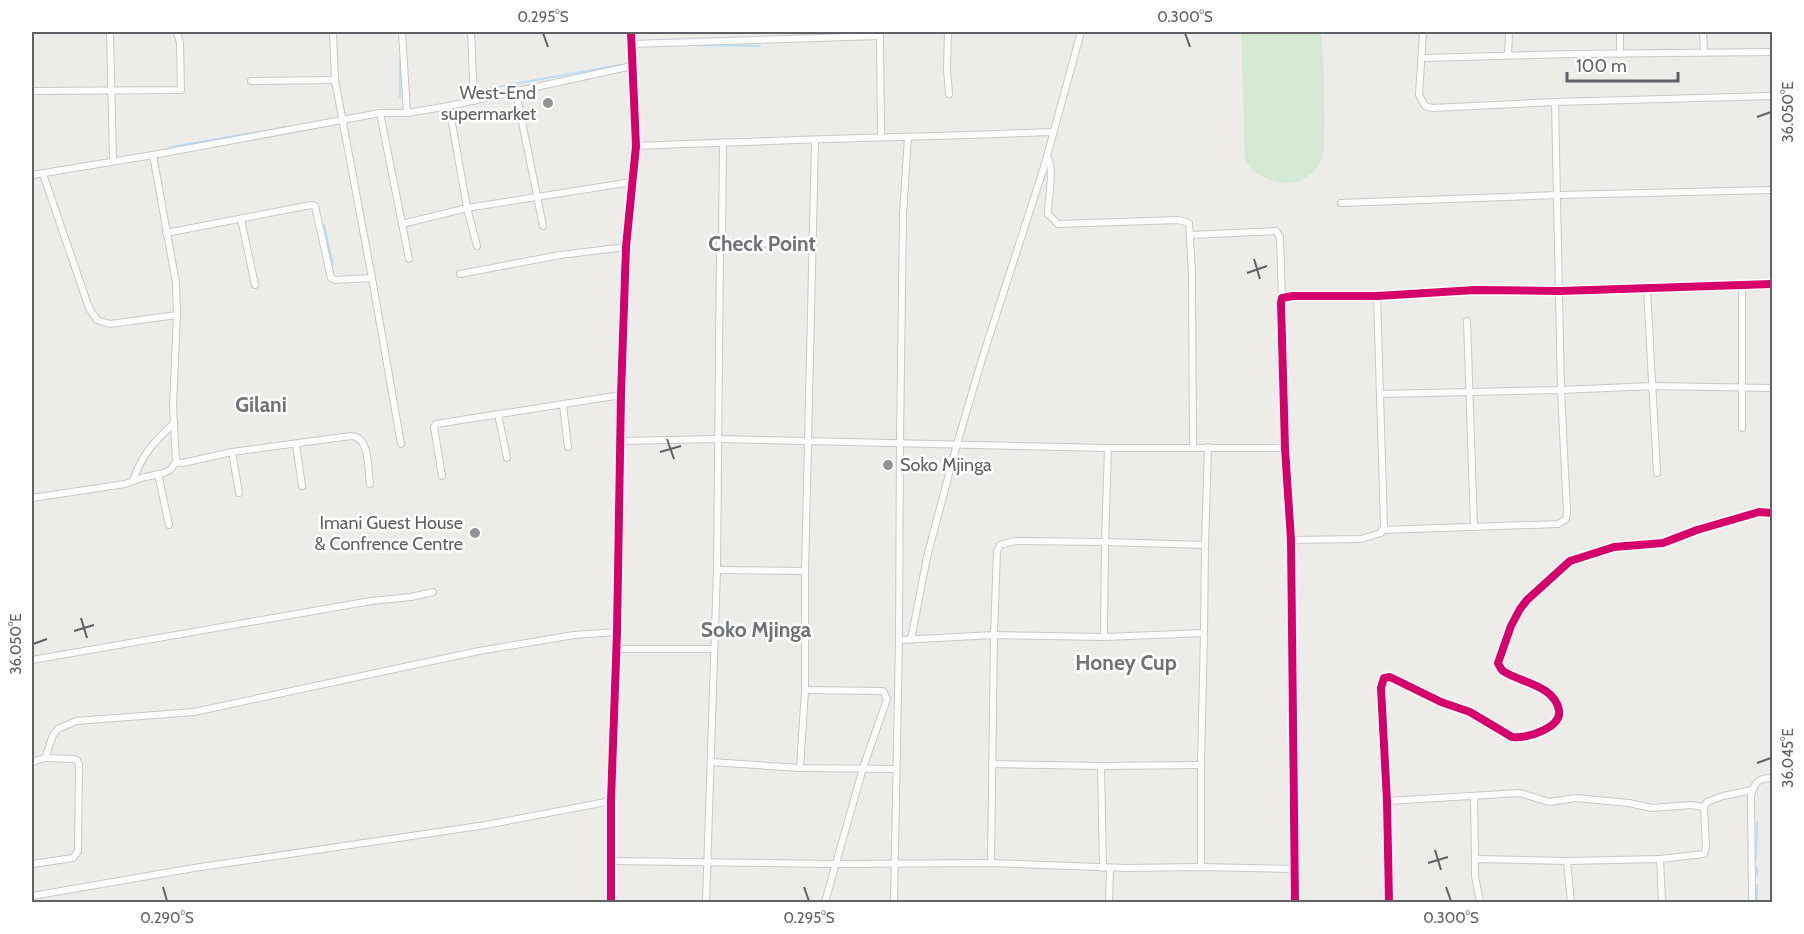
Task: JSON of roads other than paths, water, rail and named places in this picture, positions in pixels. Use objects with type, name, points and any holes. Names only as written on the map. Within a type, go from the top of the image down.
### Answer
[{"type":"street","points":[[110,32],[113,160]]},
{"type":"street","points":[[32,92],[181,90],[180,43],[177,32]]},
{"type":"street","points":[[333,32],[335,80],[342,122],[402,444]]},
{"type":"street","points":[[402,32],[407,113]]},
{"type":"street","points":[[471,32],[474,101]]},
{"type":"street","points":[[611,903],[611,801],[617,632],[621,395],[626,247],[636,146],[631,32]]},
{"type":"street","points":[[948,32],[949,94]]},
{"type":"street","points":[[911,640],[927,557],[957,444],[1047,156],[1081,32]]},
{"type":"street","points":[[1423,32],[1419,95],[1425,106],[1432,108],[1773,96]]},
{"type":"street","points":[[1508,55],[1509,32]]},
{"type":"street","points":[[1620,32],[1620,54]]},
{"type":"street","points":[[1703,32],[1704,52]]},
{"type":"street","points":[[631,44],[880,34],[881,137]]},
{"type":"street","points":[[1422,58],[1773,52]]},
{"type":"street","points":[[32,175],[380,114],[407,113],[449,106],[632,66]]},
{"type":"street","points":[[251,81],[335,80]]},
{"type":"street","points":[[516,92],[543,226]]},
{"type":"street","points":[[1382,530],[1558,524],[1566,519],[1555,102]]},
{"type":"street","points":[[449,106],[467,208],[477,246]]},
{"type":"street","points":[[380,114],[409,259]]},
{"type":"street","points":[[636,146],[1053,132]]},
{"type":"street","points":[[894,903],[903,215],[908,137]]},
{"type":"street","points":[[800,768],[805,690],[805,571],[815,141]]},
{"type":"street","points":[[706,903],[717,570],[717,439],[723,142]]},
{"type":"street","points":[[32,498],[117,486],[169,471],[176,462],[174,423],[176,284],[153,155]]},
{"type":"street","points":[[1047,156],[1051,172],[1048,214],[1058,224],[1178,220],[1189,222],[1194,447]]},
{"type":"street","points":[[43,174],[89,308],[97,320],[110,324],[177,315]]},
{"type":"street","points":[[402,224],[467,208],[632,182]]},
{"type":"street","points":[[1341,203],[1773,190]]},
{"type":"street","points":[[166,233],[311,205],[315,206],[332,278],[335,280],[372,278]]},
{"type":"street","points":[[242,219],[255,285]]},
{"type":"street","points":[[1191,235],[1276,231],[1280,237],[1285,448],[1291,540],[1295,903]]},
{"type":"street","points":[[722,242],[811,245]]},
{"type":"street","points":[[460,274],[570,253],[626,247]]},
{"type":"street","points":[[1282,298],[1377,296],[1475,290],[1560,291],[1773,284]]},
{"type":"street","points":[[1742,285],[1742,428]]},
{"type":"street","points":[[1647,288],[1657,473]]},
{"type":"street","points":[[1291,540],[1361,539],[1377,535],[1384,526],[1377,296]]},
{"type":"street","points":[[1467,321],[1474,527]]},
{"type":"street","points":[[1380,394],[1652,386],[1773,388]]},
{"type":"street","points":[[442,476],[434,427],[436,424],[621,395]]},
{"type":"street","points":[[563,405],[568,447]]},
{"type":"street","points":[[498,414],[507,458]]},
{"type":"street","points":[[134,481],[146,452],[174,423]]},
{"type":"street","points":[[176,462],[183,463],[232,452],[356,436],[362,440],[365,448],[370,484]]},
{"type":"street","points":[[621,441],[717,439],[1108,448],[1285,448]]},
{"type":"street","points":[[296,444],[302,486]]},
{"type":"street","points":[[1201,867],[1208,447]]},
{"type":"street","points":[[1104,637],[1108,448]]},
{"type":"street","points":[[232,452],[239,493]]},
{"type":"street","points":[[158,474],[169,525]]},
{"type":"street","points":[[1389,903],[1381,688],[1384,678],[1390,677],[1441,702],[1470,712],[1512,737],[1520,738],[1538,733],[1552,727],[1558,719],[1560,713],[1554,698],[1543,689],[1502,670],[1498,663],[1511,626],[1527,600],[1570,561],[1614,547],[1663,543],[1697,530],[1759,512],[1773,513]]},
{"type":"street","points":[[991,863],[995,558],[1000,545],[1015,541],[1205,545]]},
{"type":"street","points":[[717,570],[805,571]]},
{"type":"street","points":[[32,660],[434,592]]},
{"type":"street","points":[[45,758],[57,729],[76,721],[194,712],[479,651],[574,635],[617,632]]},
{"type":"street","points":[[899,640],[994,636],[1104,637],[1204,633]]},
{"type":"street","points":[[616,649],[714,649]]},
{"type":"street","points":[[805,690],[883,691],[887,699],[863,768],[825,903]]},
{"type":"street","points":[[32,762],[45,758],[73,759],[79,764],[78,851],[73,858],[32,864]]},
{"type":"street","points":[[711,762],[800,768],[896,768]]},
{"type":"street","points":[[992,764],[1201,765]]},
{"type":"street","points":[[1101,766],[1109,903]]},
{"type":"street","points":[[1752,903],[1751,795],[1754,783],[1760,779],[1773,778]]},
{"type":"street","points":[[1475,859],[1567,861],[1660,859],[1704,854],[1706,847],[1704,807],[1711,799],[1752,790]]},
{"type":"street","points":[[1387,801],[1520,793],[1549,802],[1576,798],[1629,803],[1652,808],[1704,807]]},
{"type":"street","points":[[1474,796],[1475,876],[1480,903]]},
{"type":"street","points":[[32,896],[194,867],[486,825],[611,801]]},
{"type":"street","points":[[1660,859],[1662,903]]},
{"type":"street","points":[[611,861],[836,864],[991,863],[1107,868],[1294,869]]},
{"type":"street","points":[[1567,861],[1571,903]]},
{"type":"waterway","points":[[691,45],[760,46]]},
{"type":"waterway","points":[[400,59],[400,97]]},
{"type":"waterway","points":[[486,89],[620,65]]},
{"type":"waterway","points":[[170,147],[293,126]]},
{"type":"waterway","points":[[324,225],[333,265]]},
{"type":"waterway","points":[[807,243],[810,229]]},
{"type":"waterway","points":[[1756,860],[1757,822]]},
{"type":"waterway","points":[[1757,867],[1757,876]]},
{"type":"waterway","points":[[1757,885],[1757,902]]},
{"type":"place","name":"West-End supermarket","points":[[548,103]]},
{"type":"place","name":"Soko Mjinga","points":[[888,465]]},
{"type":"place","name":"Imani Guest House & Confrence Centre","points":[[475,533]]},
{"type":"district","name":"Check Point","points":[[762,244]]},
{"type":"district","name":"Gilani","points":[[261,405]]},
{"type":"district","name":"Soko Mjinga","points":[[756,630]]},
{"type":"district","name":"Honey Cup","points":[[1126,663]]}]
